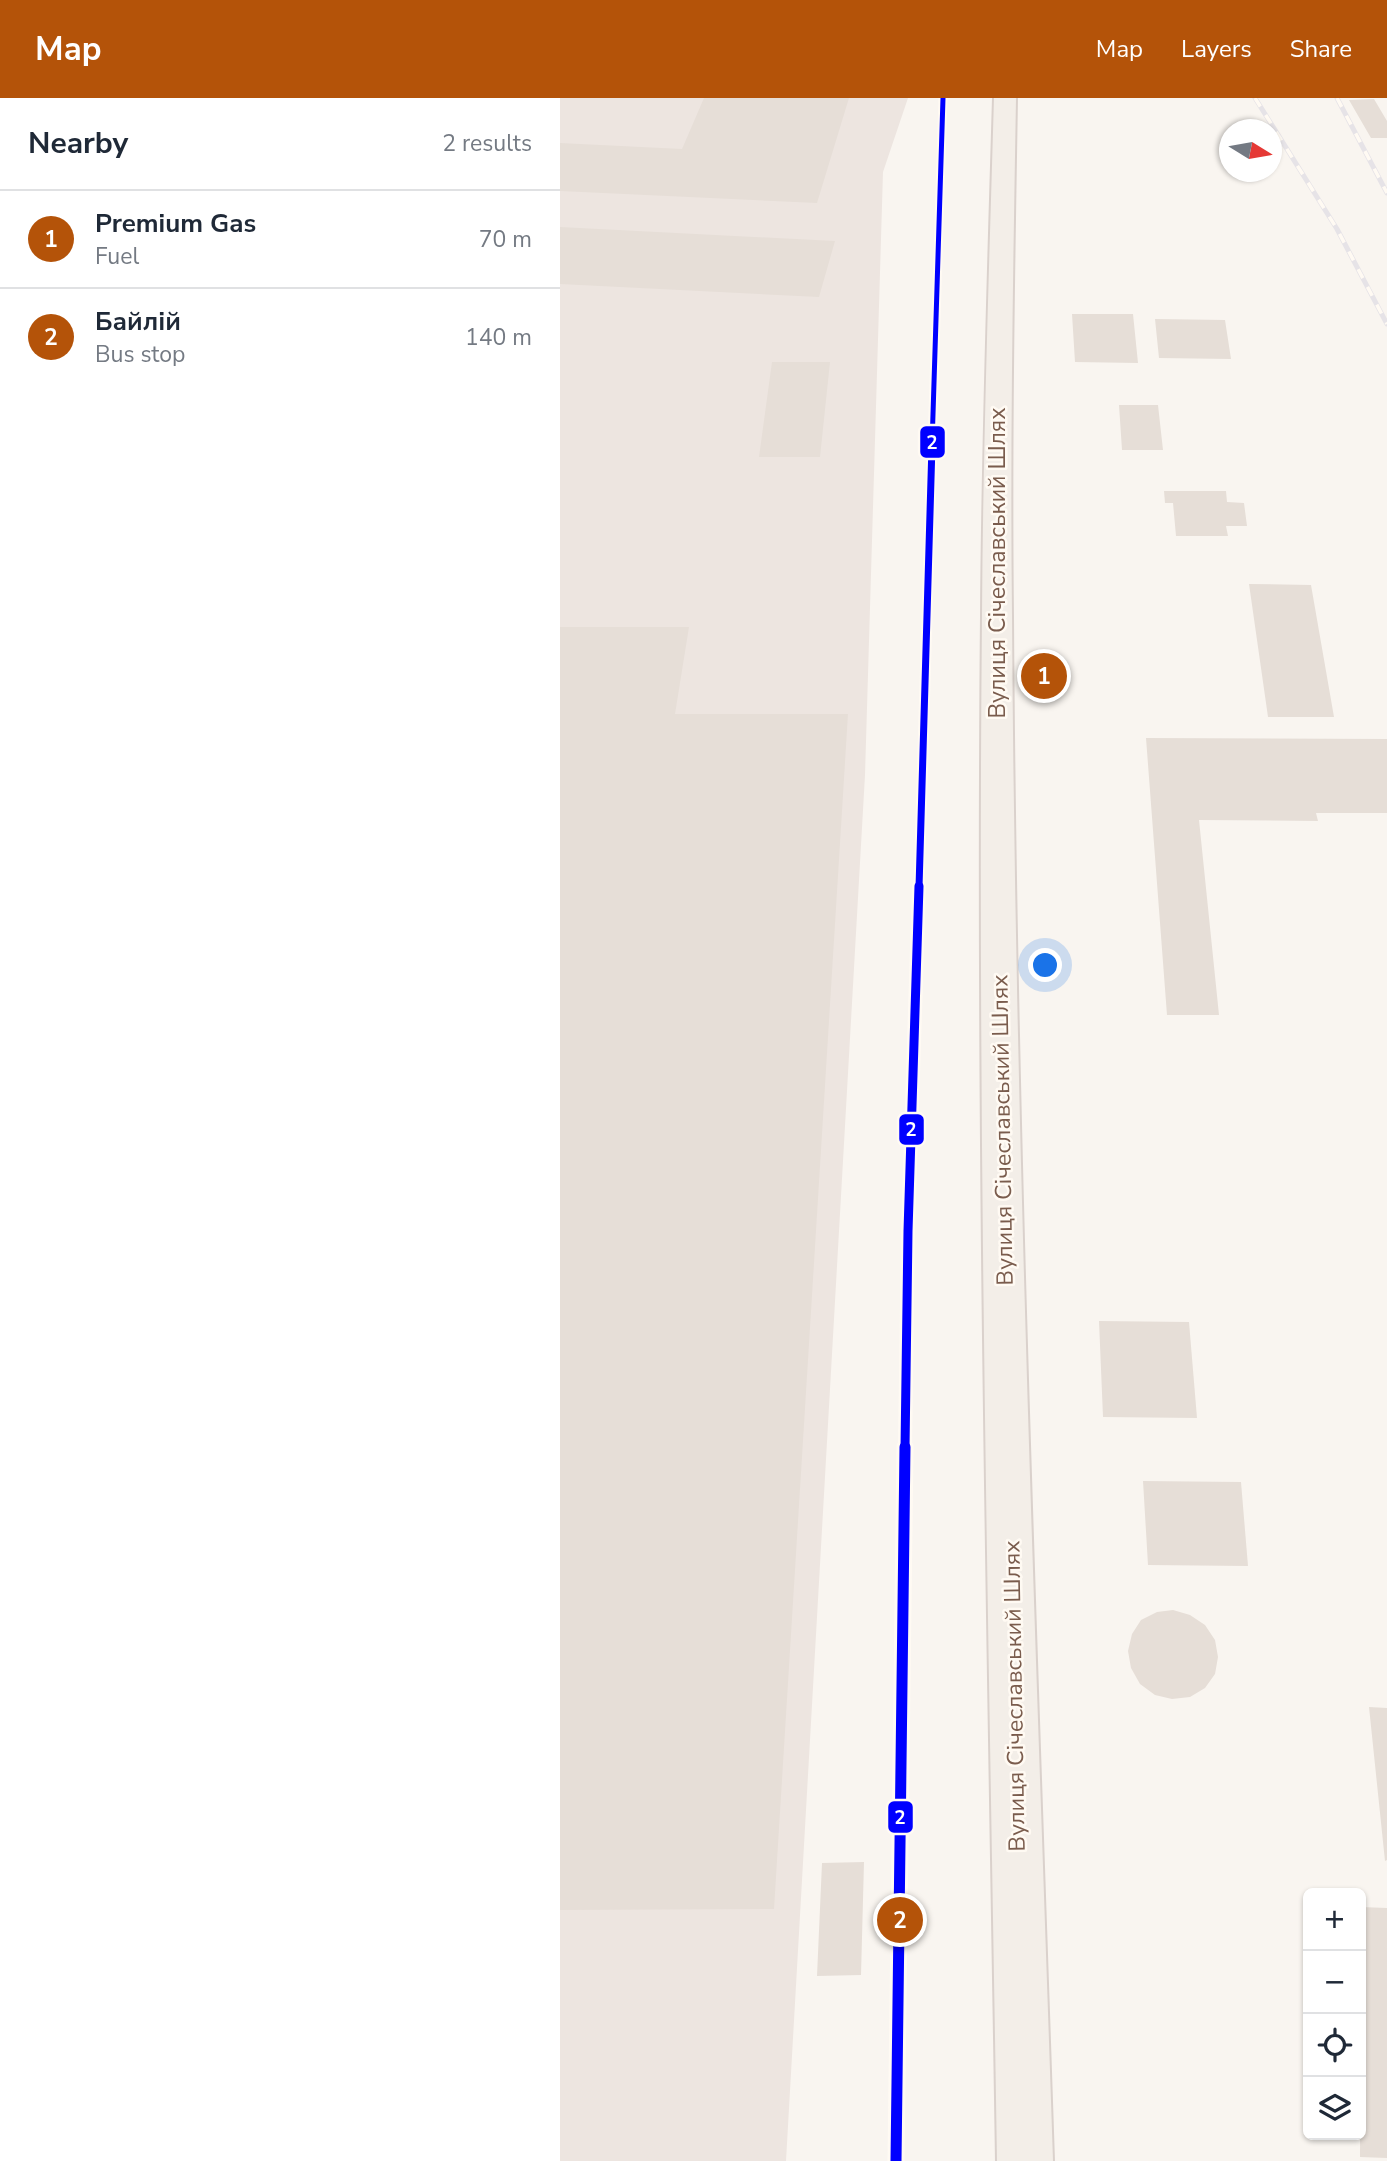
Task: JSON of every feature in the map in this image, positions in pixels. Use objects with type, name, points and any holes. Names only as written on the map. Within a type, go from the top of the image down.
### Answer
[{"type":"main road","name":"Вулиця Січеславський Шлях","points":[[1005,98],[998,301],[996,666],[1003,1219],[1025,2161]]},
{"type":"shaded area","points":[[560,98],[908,98],[883,172],[865,775],[786,2161],[560,2161]]},
{"type":"building","points":[[704,98],[849,98],[817,203],[560,191],[560,143],[682,149]]},
{"type":"building","points":[[1374,99],[1387,121],[1387,138],[1371,138],[1349,100]]},
{"type":"building","points":[[560,227],[835,241],[819,297],[560,284]]},
{"type":"building","points":[[1072,314],[1133,314],[1138,363],[1075,362]]},
{"type":"building","points":[[1155,319],[1225,320],[1231,359],[1159,358]]},
{"type":"building","points":[[772,362],[830,362],[820,457],[759,457]]},
{"type":"building","points":[[1119,405],[1158,405],[1163,450],[1122,450]]},
{"type":"building","points":[[1164,491],[1226,491],[1227,502],[1244,503],[1247,526],[1226,526],[1228,536],[1176,536],[1173,503],[1165,503]]},
{"type":"building","points":[[1249,584],[1311,585],[1334,717],[1268,717]]},
{"type":"building","points":[[560,627],[689,627],[675,714],[848,714],[774,1909],[560,1910]]},
{"type":"building","points":[[1146,738],[1387,739],[1387,813],[1316,813],[1318,821],[1199,820],[1219,1015],[1167,1015]]},
{"type":"building","points":[[1099,1321],[1189,1322],[1197,1418],[1103,1417]]},
{"type":"building","points":[[1143,1481],[1241,1482],[1248,1566],[1148,1565]]},
{"type":"building","points":[[1173,1610],[1190,1615],[1205,1625],[1215,1640],[1218,1657],[1215,1674],[1205,1688],[1190,1697],[1172,1699],[1155,1695],[1140,1684],[1131,1668],[1128,1651],[1132,1634],[1141,1620],[1157,1612]]},
{"type":"building","points":[[1369,1707],[1387,1708],[1385,1861]]},
{"type":"building","points":[[864,1862],[861,1975],[817,1976],[822,1863]]},
{"type":"building","points":[[1366,1907],[1387,1908],[1387,2158],[1360,2157],[1360,2140],[1366,2140]]},
{"type":"railway","points":[[1255,98],[1337,229],[1387,324]]},
{"type":"railway","points":[[1337,98],[1387,193]]},
{"type":"tram line","name":"2","points":[[896,2161],[908,1231],[943,98]]},
{"type":"place","name":"Premium Gas","points":[[1044,676]]},
{"type":"place","name":"Байлій","points":[[900,1920]]}]
